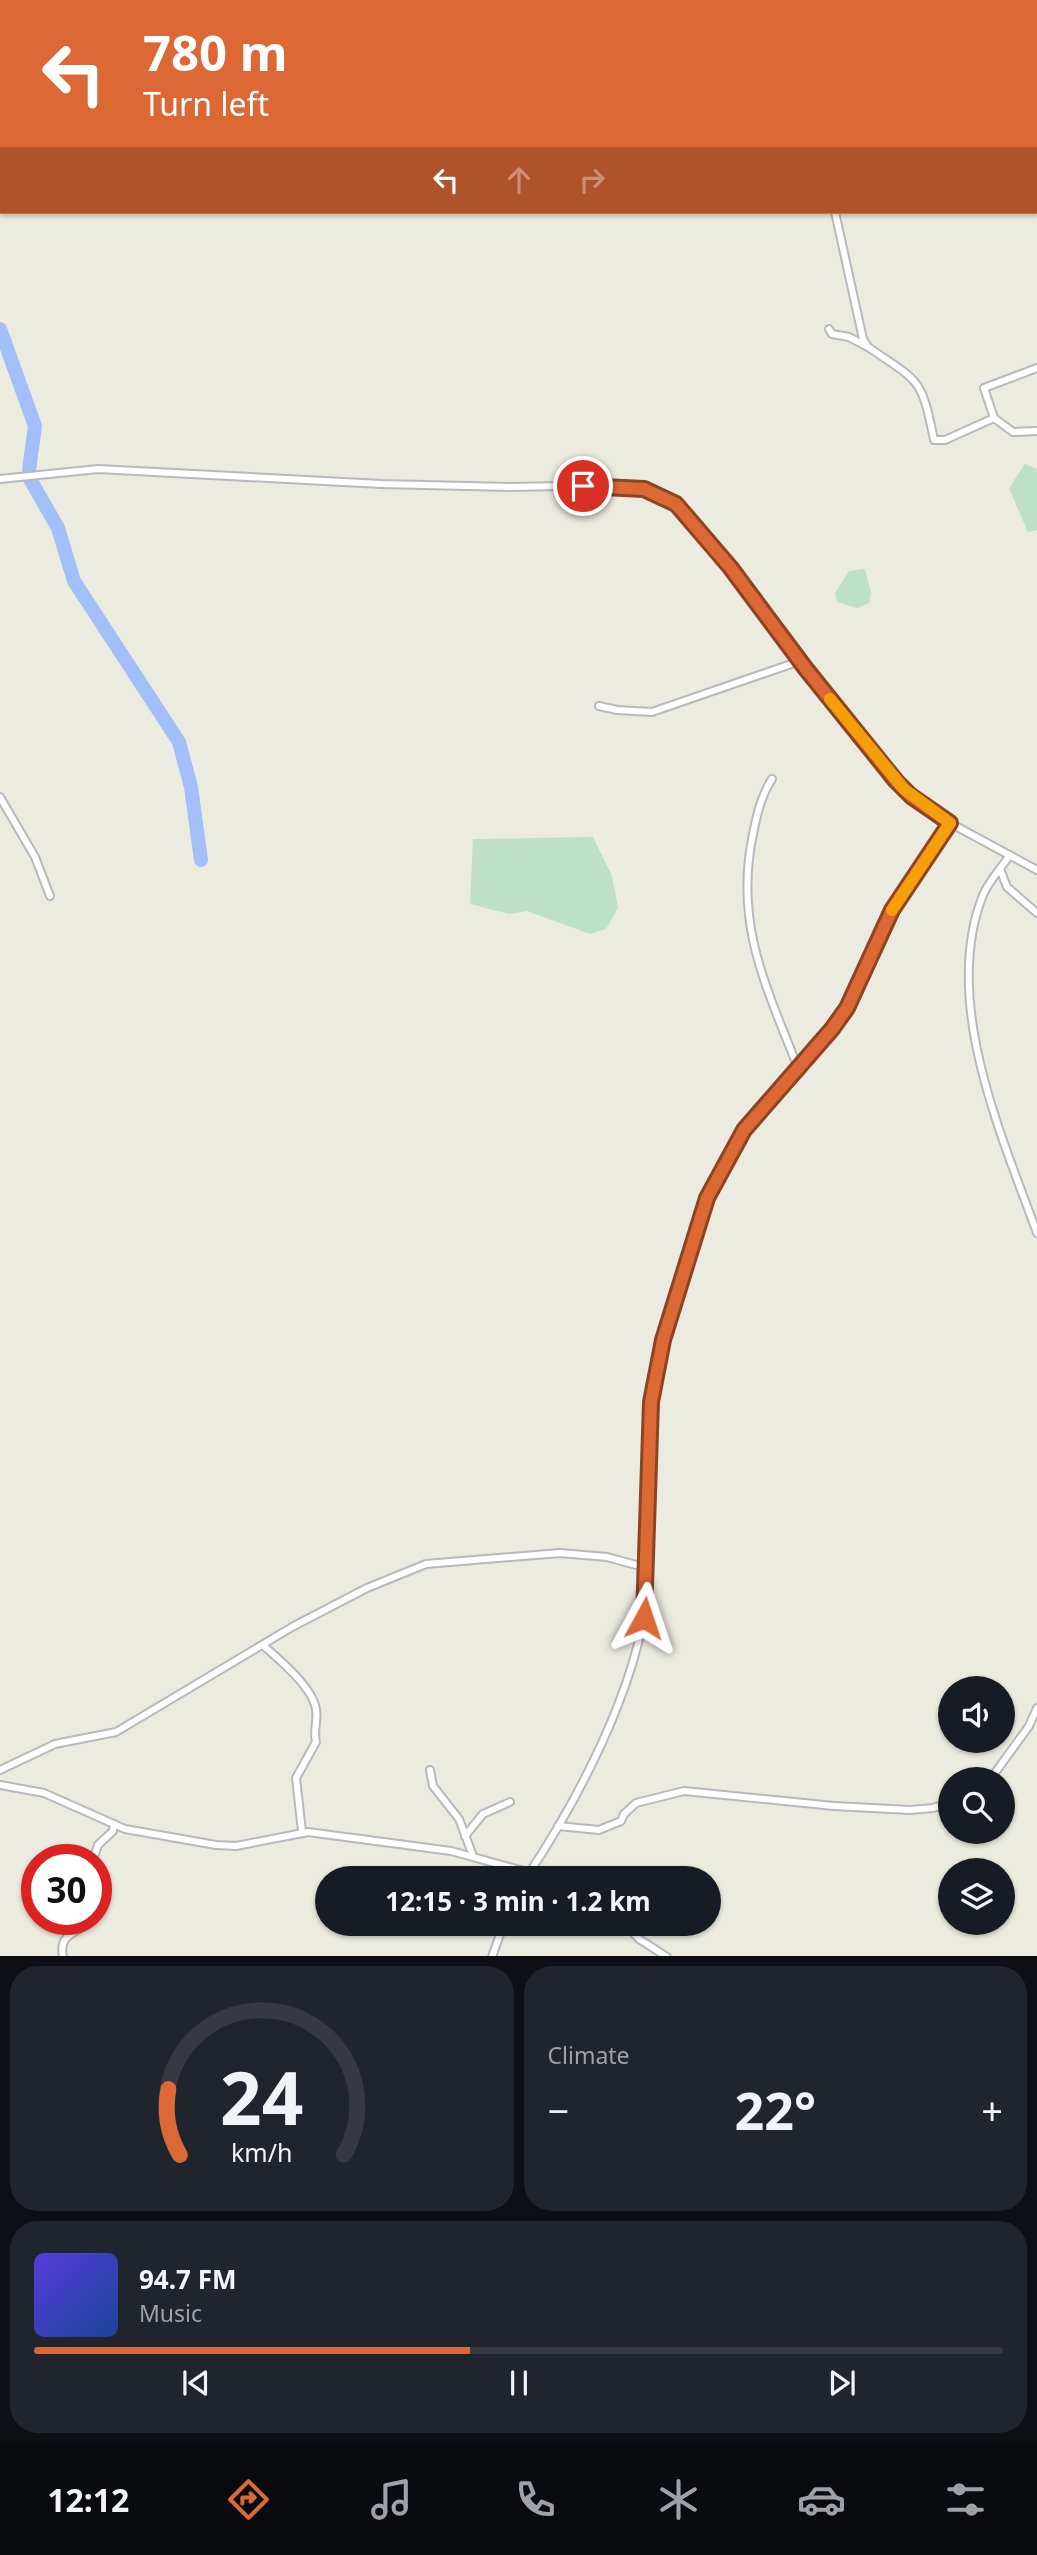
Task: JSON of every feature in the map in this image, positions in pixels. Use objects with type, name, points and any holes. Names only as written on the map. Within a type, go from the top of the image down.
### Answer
[{"type":"street","points":[[835,214],[856,307],[868,347]]},
{"type":"street","points":[[829,329],[832,334],[849,337],[868,347],[917,381],[926,402],[934,440],[946,440],[994,418]]},
{"type":"street","points":[[1037,368],[985,388],[994,418],[1013,432],[1037,431]]},
{"type":"street","points":[[0,479],[98,469],[381,484],[511,487],[607,485],[644,489],[668,498],[686,514],[730,567],[800,661],[896,781],[911,796],[950,823],[1037,870]]},
{"type":"street","points":[[599,706],[652,712],[800,661]]},
{"type":"street","points":[[772,779],[756,817],[746,867],[745,901],[759,966],[798,1068]]},
{"type":"street","points":[[0,797],[35,858],[50,896]]},
{"type":"street","points":[[534,1866],[558,1826],[622,1696],[644,1618],[647,1568],[647,1446],[651,1402],[663,1340],[707,1198],[744,1130],[847,1008],[892,910],[950,823]]},
{"type":"street","points":[[1010,855],[985,891],[970,946],[968,969],[980,1059],[1002,1140],[1037,1233]]},
{"type":"street","points":[[1000,869],[1007,887],[1037,913]]},
{"type":"street","points":[[0,1770],[55,1744],[116,1732],[292,1627],[367,1588],[441,1561],[560,1553],[607,1556],[647,1568]]},
{"type":"street","points":[[264,1646],[314,1696],[318,1723],[314,1734],[316,1742],[296,1778],[302,1831]]},
{"type":"street","points":[[1000,1767],[1018,1744],[1037,1708]]},
{"type":"street","points":[[430,1770],[433,1786],[459,1819],[473,1856]]},
{"type":"street","points":[[0,1785],[44,1793],[138,1832],[228,1846],[302,1831],[473,1856],[502,1866]]},
{"type":"street","points":[[558,1826],[598,1830],[621,1821],[636,1802],[684,1791],[834,1806],[910,1810],[938,1807]]},
{"type":"street","points":[[465,1836],[483,1814],[510,1801]]},
{"type":"street","points":[[100,1844],[113,1831],[114,1824]]},
{"type":"street","points":[[63,1956],[61,1945],[69,1935]]},
{"type":"street","points":[[492,1956],[499,1936]]},
{"type":"street","points":[[636,1936],[667,1956]]},
{"type":"green space","points":[[1025,464],[1037,469],[1037,530],[1028,532],[1009,488]]},
{"type":"green space","points":[[865,569],[871,593],[869,603],[857,608],[837,602],[835,593],[849,571]]},
{"type":"green space","points":[[593,837],[612,876],[618,908],[606,929],[590,934],[527,911],[509,914],[470,904],[473,839]]},
{"type":"waterway","points":[[0,329],[35,426],[29,470]]},
{"type":"waterway","points":[[30,479],[58,528],[74,581],[179,742],[191,787],[201,860]]},
{"type":"slow traffic","points":[[830,699],[896,781],[911,796],[950,823],[892,910]]},
{"type":"route","points":[[583,486],[607,485],[644,489],[676,504],[730,567],[806,669],[896,781],[911,796],[950,823],[892,910],[877,948],[847,1008],[744,1130],[707,1198],[663,1340],[651,1402],[647,1446],[647,1596],[644,1618]]}]
